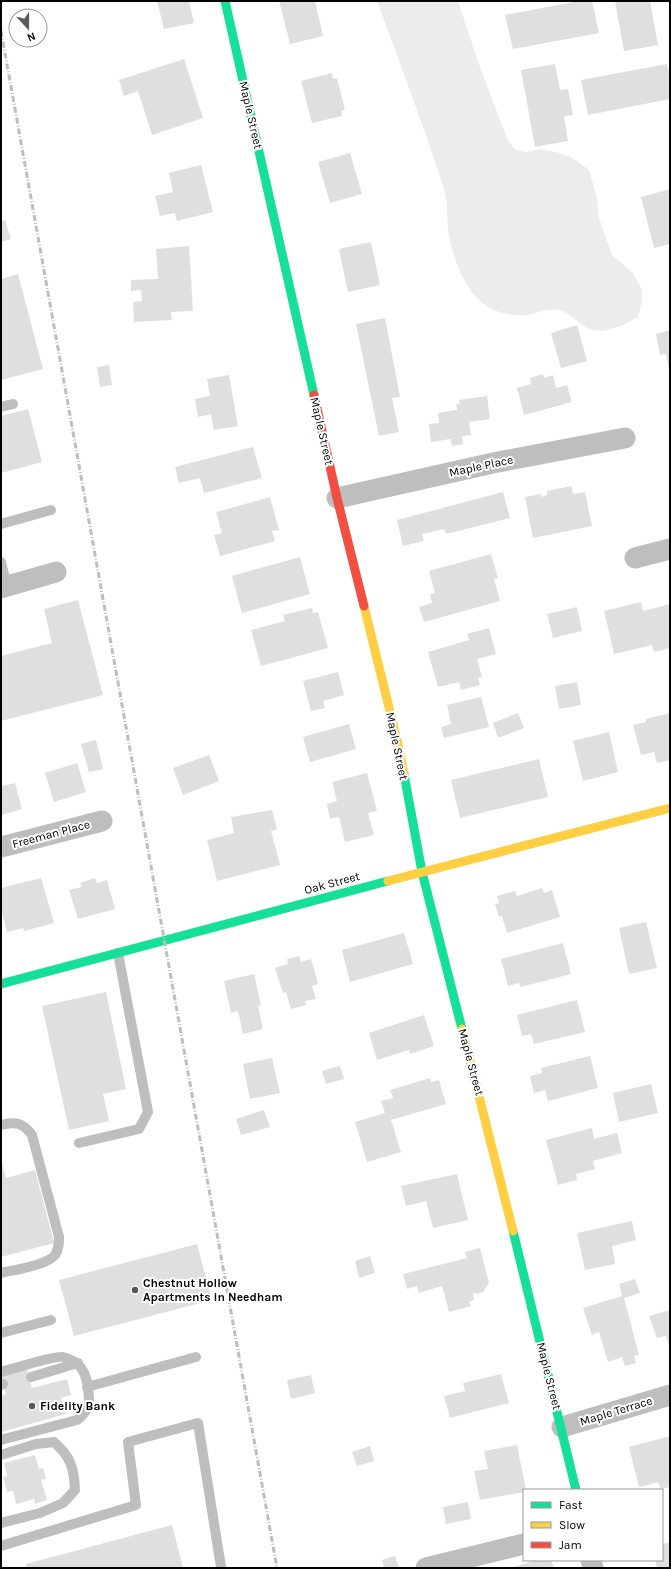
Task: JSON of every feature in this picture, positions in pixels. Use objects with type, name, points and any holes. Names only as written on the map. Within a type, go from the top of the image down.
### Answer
[{"type":"street","name":"Maple Street","points":[[225,1],[337,498],[398,744],[422,872],[490,1135],[562,1427],[576,1489]]},
{"type":"street","name":"Maple Place","points":[[337,498],[493,463],[625,438]]},
{"type":"street","points":[[636,558],[670,549]]},
{"type":"street","points":[[4,587],[56,572]]},
{"type":"street","name":"Oak Street","points":[[1,984],[422,872],[670,808]]},
{"type":"street","name":"Freeman Place","points":[[1,847],[102,821]]},
{"type":"street","name":"Maple Terrace","points":[[562,1427],[670,1395]]},
{"type":"street","points":[[426,1568],[523,1544]]},
{"type":"lane","points":[[1,407],[13,404]]},
{"type":"lane","points":[[1,524],[51,510]]},
{"type":"lane","points":[[1,562],[4,587]]},
{"type":"lane","points":[[79,1143],[139,1129],[148,1112],[118,953]]},
{"type":"lane","points":[[1,1125],[16,1123],[25,1127],[32,1135],[59,1237],[59,1247],[55,1256],[44,1263],[1,1273]]},
{"type":"lane","points":[[1,1333],[51,1320]]},
{"type":"lane","points":[[1,1372],[62,1357],[78,1363],[86,1375],[90,1405],[84,1414],[77,1420],[1,1440]]},
{"type":"lane","points":[[88,1387],[196,1357]]},
{"type":"lane","points":[[31,1376],[78,1363]]},
{"type":"lane","points":[[1,1546],[136,1505],[128,1442],[198,1423],[221,1567]]},
{"type":"lane","points":[[1,1455],[36,1444],[54,1442],[63,1450],[70,1460],[74,1473],[75,1490],[63,1503],[40,1513],[1,1523]]},
{"type":"shaded area","points":[[377,1],[458,1],[481,70],[507,138],[514,149],[525,152],[541,149],[560,153],[574,159],[589,170],[597,198],[599,218],[612,255],[633,273],[642,290],[642,301],[638,317],[618,327],[603,331],[589,329],[569,314],[559,310],[547,310],[527,315],[514,315],[495,310],[479,300],[469,288],[460,272],[454,256],[449,235],[444,189],[420,118]]},
{"type":"building","points":[[157,1],[189,1],[194,23],[164,29]]},
{"type":"building","points":[[279,1],[315,1],[323,36],[290,44]]},
{"type":"building","points":[[579,1],[592,1],[599,33],[513,49],[505,15]]},
{"type":"building","points":[[615,1],[650,1],[658,45],[624,51]]},
{"type":"building","points":[[184,59],[203,118],[152,135],[138,91],[124,96],[119,80]]},
{"type":"building","points":[[555,64],[560,90],[568,89],[573,115],[564,116],[568,141],[535,147],[521,70]]},
{"type":"building","points":[[667,64],[670,77],[670,99],[588,115],[581,80]]},
{"type":"building","points":[[332,73],[333,79],[337,78],[345,110],[341,111],[342,116],[312,123],[301,81]]},
{"type":"building","points":[[350,153],[362,194],[330,203],[318,162]]},
{"type":"building","points":[[201,165],[213,212],[177,221],[175,213],[160,216],[155,196],[173,192],[169,173]]},
{"type":"building","points":[[670,189],[670,244],[654,248],[641,197]]},
{"type":"building","points":[[5,220],[11,239],[1,242],[1,221]]},
{"type":"building","points":[[371,242],[380,285],[348,292],[339,249]]},
{"type":"building","points":[[189,246],[193,311],[171,312],[172,320],[134,322],[133,302],[142,301],[141,290],[131,291],[131,280],[158,279],[156,249]]},
{"type":"building","points":[[18,274],[43,369],[1,380],[1,279]]},
{"type":"building","points":[[385,318],[400,397],[392,398],[399,432],[379,436],[356,324]]},
{"type":"building","points":[[577,325],[587,361],[561,368],[551,333]]},
{"type":"building","points":[[670,330],[669,370],[666,354],[660,355],[656,334]]},
{"type":"building","points":[[109,365],[112,385],[100,387],[97,367]]},
{"type":"building","points":[[543,374],[544,378],[553,375],[556,388],[567,385],[572,402],[524,415],[517,388],[531,384],[530,378]]},
{"type":"building","points":[[229,375],[238,426],[214,430],[211,414],[198,417],[195,399],[210,396],[207,379]]},
{"type":"building","points":[[487,396],[490,419],[469,422],[471,435],[462,436],[463,444],[452,446],[451,439],[431,442],[429,424],[439,423],[438,413],[457,410],[456,404],[460,404],[459,400]]},
{"type":"building","points":[[28,409],[42,462],[1,473],[1,416]]},
{"type":"building","points":[[253,447],[262,478],[204,493],[200,478],[179,483],[175,467]]},
{"type":"building","points":[[571,486],[573,494],[585,492],[592,526],[533,538],[525,497],[541,494],[541,497],[547,495],[547,491]]},
{"type":"building","points":[[503,492],[510,518],[446,534],[444,529],[422,534],[424,541],[403,546],[397,520]]},
{"type":"building","points":[[270,497],[279,530],[272,531],[275,541],[220,556],[214,535],[222,533],[216,512]]},
{"type":"building","points":[[491,554],[498,578],[494,579],[500,601],[424,622],[419,607],[432,603],[430,594],[435,593],[429,571]]},
{"type":"building","points":[[300,557],[310,594],[242,613],[232,576]]},
{"type":"building","points":[[78,600],[103,695],[1,721],[1,656],[52,643],[44,609]]},
{"type":"building","points":[[641,602],[643,611],[670,604],[670,648],[654,652],[652,645],[614,654],[604,611]]},
{"type":"building","points":[[577,607],[582,631],[553,638],[547,614]]},
{"type":"building","points":[[312,608],[313,613],[318,612],[328,648],[261,666],[251,630],[285,621],[283,615]]},
{"type":"building","points":[[489,628],[496,654],[477,659],[482,677],[478,678],[480,685],[461,690],[459,682],[438,687],[428,652],[469,640],[467,634]]},
{"type":"building","points":[[338,672],[344,695],[323,701],[325,708],[311,711],[303,681]]},
{"type":"building","points":[[577,682],[581,705],[559,709],[555,686]]},
{"type":"building","points":[[481,697],[489,727],[444,738],[441,727],[451,724],[447,705]]},
{"type":"building","points":[[518,713],[524,728],[498,738],[493,723]]},
{"type":"building","points":[[670,713],[670,760],[657,763],[654,752],[641,755],[633,725],[646,722],[646,719]]},
{"type":"building","points":[[349,724],[356,749],[310,762],[303,737]]},
{"type":"building","points":[[609,732],[618,772],[583,781],[573,741]]},
{"type":"building","points":[[96,740],[103,769],[89,772],[81,744]]},
{"type":"building","points":[[209,755],[219,781],[183,795],[173,768]]},
{"type":"building","points":[[539,759],[548,797],[460,818],[451,780]]},
{"type":"building","points":[[77,763],[86,792],[54,802],[45,773]]},
{"type":"building","points":[[367,773],[377,811],[368,813],[374,835],[345,842],[339,817],[330,819],[327,804],[337,801],[332,782]]},
{"type":"building","points":[[15,783],[22,809],[1,815],[1,786]]},
{"type":"building","points":[[272,810],[277,829],[271,831],[280,865],[217,881],[207,840],[234,833],[231,817]]},
{"type":"building","points":[[41,878],[54,923],[24,931],[23,928],[7,932],[1,908],[1,888]]},
{"type":"building","points":[[95,878],[97,883],[107,880],[115,909],[78,919],[69,890],[82,887],[80,883]]},
{"type":"building","points":[[542,888],[544,893],[552,890],[560,917],[507,933],[502,916],[499,917],[495,904],[499,903],[497,896],[515,891],[517,896]]},
{"type":"building","points":[[646,922],[657,968],[629,974],[619,928]]},
{"type":"building","points":[[404,933],[413,964],[350,982],[342,950]]},
{"type":"building","points":[[563,943],[571,974],[521,987],[519,983],[508,986],[501,959]]},
{"type":"building","points":[[299,956],[301,962],[311,959],[318,984],[312,986],[316,999],[305,1001],[306,1005],[291,1009],[286,992],[283,993],[275,968],[288,964],[287,959]]},
{"type":"building","points":[[254,974],[261,1005],[258,1006],[263,1029],[243,1034],[238,1011],[231,1013],[224,981]]},
{"type":"building","points":[[106,992],[126,1089],[103,1094],[109,1121],[69,1130],[42,1006]]},
{"type":"building","points":[[577,1000],[585,1032],[534,1044],[531,1034],[522,1036],[517,1015]]},
{"type":"building","points":[[424,1015],[434,1046],[410,1054],[409,1050],[377,1060],[369,1033]]},
{"type":"building","points":[[590,1056],[598,1088],[548,1101],[545,1090],[534,1093],[530,1076],[542,1073],[541,1068]]},
{"type":"building","points":[[272,1058],[280,1093],[250,1099],[243,1064]]},
{"type":"building","points":[[340,1066],[344,1079],[326,1084],[322,1071]]},
{"type":"building","points":[[430,1078],[431,1082],[439,1080],[446,1104],[391,1120],[401,1152],[367,1162],[355,1122],[385,1113],[381,1101],[393,1098],[390,1090]]},
{"type":"building","points":[[651,1084],[658,1113],[619,1122],[613,1093]]},
{"type":"building","points":[[264,1110],[270,1127],[241,1135],[236,1119]]},
{"type":"building","points":[[592,1128],[594,1139],[617,1133],[622,1153],[593,1161],[595,1169],[576,1174],[577,1180],[558,1185],[546,1140]]},
{"type":"building","points":[[1,1160],[6,1178],[35,1170],[54,1243],[1,1257]]},
{"type":"building","points":[[457,1174],[468,1220],[433,1228],[426,1201],[406,1206],[401,1186]]},
{"type":"building","points":[[632,1221],[636,1240],[612,1246],[615,1264],[585,1270],[577,1233]]},
{"type":"building","name":"Chestnut Hollow Apartments in Needham","points":[[197,1244],[212,1300],[74,1336],[59,1280]]},
{"type":"building","points":[[480,1248],[489,1283],[483,1292],[477,1294],[473,1293],[474,1300],[469,1302],[471,1306],[449,1312],[442,1286],[419,1293],[417,1286],[407,1289],[403,1274],[467,1258],[465,1252]]},
{"type":"building","points":[[370,1256],[375,1273],[359,1278],[355,1261]]},
{"type":"building","points":[[635,1279],[640,1293],[624,1298],[639,1355],[634,1356],[636,1363],[625,1366],[622,1357],[608,1362],[599,1332],[592,1335],[583,1308],[622,1296],[619,1284]]},
{"type":"building","points":[[670,1310],[669,1345],[666,1336],[657,1338],[649,1316]]},
{"type":"building","name":"Fidelity Bank","points":[[27,1369],[32,1388],[67,1379],[71,1395],[61,1398],[66,1414],[1,1432],[1,1396],[6,1394],[1,1376]]},
{"type":"building","points":[[501,1374],[509,1403],[450,1418],[444,1396],[465,1391],[463,1383]]},
{"type":"building","points":[[311,1375],[315,1393],[291,1399],[287,1380]]},
{"type":"building","points":[[670,1436],[670,1487],[661,1489],[658,1482],[639,1487],[629,1447]]},
{"type":"building","points":[[517,1445],[526,1489],[523,1489],[523,1492],[480,1500],[474,1471],[488,1469],[484,1451]]},
{"type":"building","points":[[370,1446],[374,1461],[357,1466],[352,1452]]},
{"type":"building","points":[[35,1455],[39,1469],[43,1468],[46,1479],[41,1480],[47,1500],[35,1504],[34,1499],[16,1504],[13,1491],[7,1492],[3,1477],[7,1476],[4,1463]]},
{"type":"building","points":[[468,1502],[471,1519],[446,1524],[443,1507]]},
{"type":"building","points":[[172,1525],[183,1568],[27,1568],[26,1564]]},
{"type":"building","points":[[670,1542],[670,1568],[657,1568],[655,1561],[663,1561],[663,1544]]},
{"type":"building","points":[[395,1556],[399,1567],[384,1568],[382,1560]]},
{"type":"building","points":[[533,1561],[551,1561],[554,1568],[511,1568]]},
{"type":"railway","points":[[1,31],[277,1568]]},
{"type":"traffic: fast","points":[[225,1],[314,395]]},
{"type":"traffic: fast","points":[[404,774],[422,872],[462,1029]]},
{"type":"traffic: fast","points":[[1,984],[388,881]]},
{"type":"traffic: fast","points":[[513,1231],[576,1489]]},
{"type":"traffic: slow","points":[[364,606],[404,774]]},
{"type":"traffic: slow","points":[[388,881],[670,808]]},
{"type":"traffic: slow","points":[[462,1029],[513,1231]]},
{"type":"traffic: jam","points":[[314,395],[337,498],[364,606]]},
{"type":"place","name":"Chestnut Hollow Apartments in Needham","points":[[135,1290]]},
{"type":"place","name":"Fidelity Bank","points":[[32,1406]]}]
